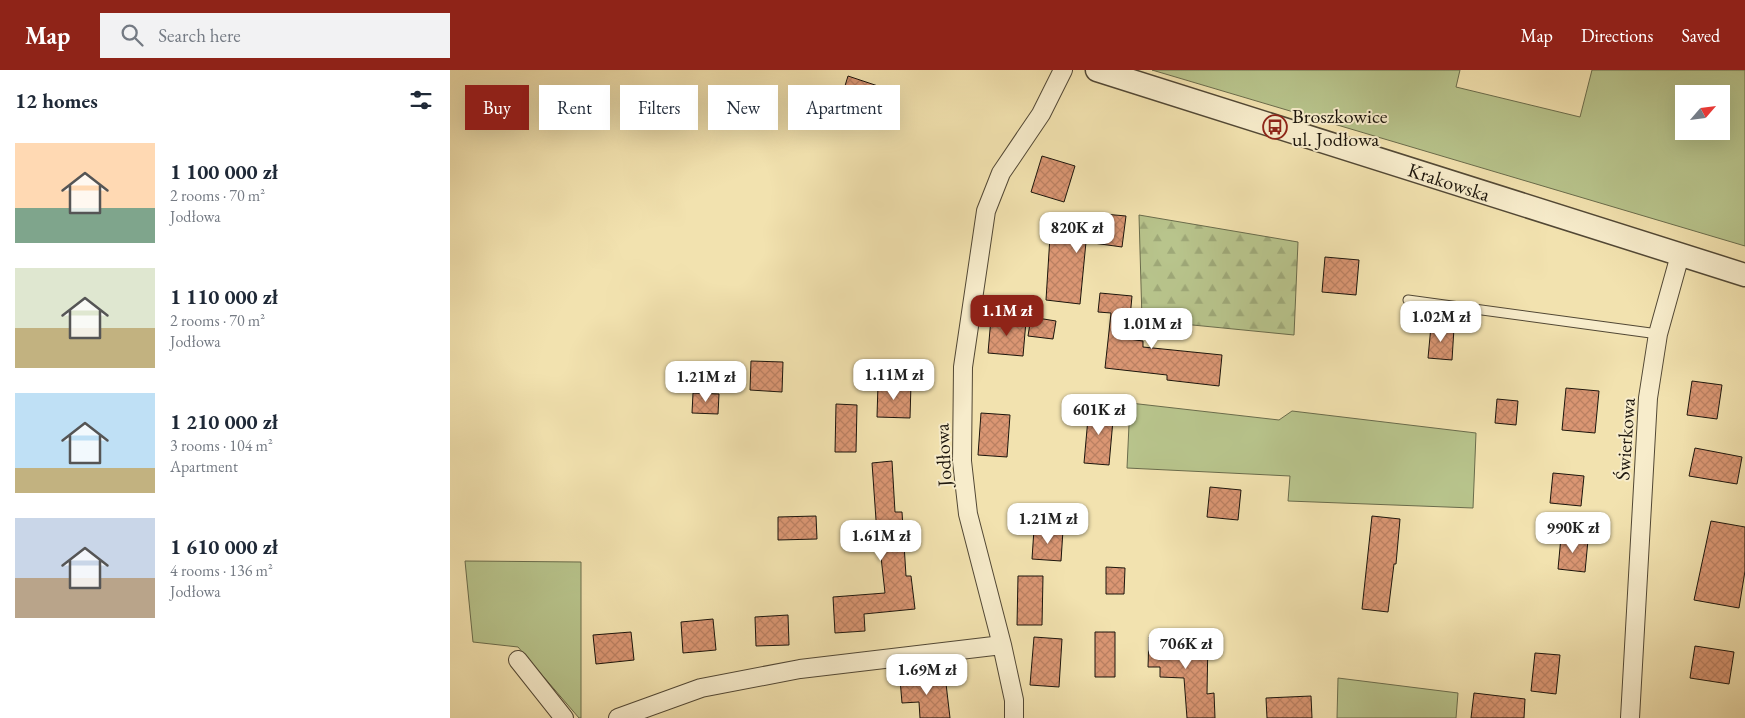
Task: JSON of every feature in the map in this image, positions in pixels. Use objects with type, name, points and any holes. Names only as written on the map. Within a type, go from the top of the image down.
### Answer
[{"type":"street","name":"Jodłowa","points":[[1014,718],[1014,700],[1002,645],[968,514],[962,462],[963,367],[986,211],[1001,173],[1041,114],[1063,70]]},
{"type":"street","name":"Krakowska","points":[[1097,70],[1745,275]]},
{"type":"street","name":"Świerkowa","points":[[1630,718],[1648,398],[1658,334],[1680,255]]},
{"type":"street","points":[[618,718],[701,688],[800,669],[1002,645]]},
{"type":"street","points":[[518,660],[564,718]]},
{"type":"lane","points":[[1408,300],[1658,334]]},
{"type":"green space","points":[[1152,70],[1460,70],[1456,87],[1580,117],[1592,70],[1745,70],[1745,246]]},
{"type":"green space","points":[[1139,215],[1298,242],[1294,335],[1142,320]]},
{"type":"green space","points":[[1130,403],[1279,420],[1292,411],[1476,433],[1473,508],[1288,501],[1290,476],[1127,468]]},
{"type":"green space","points":[[465,561],[581,562],[581,718],[518,647],[473,642]]},
{"type":"green space","points":[[1338,678],[1458,693],[1456,718],[1337,718]]},
{"type":"building","points":[[848,76],[875,85],[845,85]]},
{"type":"building","points":[[1042,156],[1075,166],[1064,202],[1031,192]]},
{"type":"building","points":[[1104,214],[1126,216],[1122,247],[1086,242],[1080,304],[1046,300],[1051,220],[1103,224]]},
{"type":"building","points":[[1325,257],[1359,260],[1356,295],[1322,292]]},
{"type":"building","points":[[1100,293],[1132,296],[1128,339],[1143,341],[1143,347],[1222,355],[1219,386],[1167,380],[1167,375],[1105,368],[1111,313],[1098,312]]},
{"type":"building","points":[[1031,317],[1056,321],[1053,339],[1028,336]]},
{"type":"building","points":[[991,318],[1026,321],[1023,356],[988,353]]},
{"type":"building","points":[[1431,326],[1454,328],[1452,360],[1428,358]]},
{"type":"building","points":[[751,361],[783,362],[782,392],[750,390]]},
{"type":"building","points":[[1692,381],[1722,385],[1717,419],[1687,415]]},
{"type":"building","points":[[878,384],[911,384],[910,418],[877,417]]},
{"type":"building","points":[[1566,388],[1599,391],[1595,433],[1562,430]]},
{"type":"building","points":[[693,393],[719,394],[718,414],[692,413]]},
{"type":"building","points":[[1497,399],[1518,401],[1516,425],[1495,423]]},
{"type":"building","points":[[836,404],[857,405],[856,452],[835,452]]},
{"type":"building","points":[[1089,407],[1114,409],[1109,465],[1084,463]]},
{"type":"building","points":[[981,413],[1010,415],[1007,457],[978,455]]},
{"type":"building","points":[[1695,448],[1742,457],[1737,484],[1689,476]]},
{"type":"building","points":[[892,461],[895,512],[902,512],[906,576],[911,576],[915,609],[864,614],[865,631],[835,633],[833,597],[885,593],[880,548],[878,548],[872,463]]},
{"type":"building","points":[[1553,473],[1584,476],[1581,506],[1550,503]]},
{"type":"building","points":[[1210,487],[1241,490],[1238,520],[1207,517]]},
{"type":"building","points":[[816,516],[817,539],[778,540],[778,517]]},
{"type":"building","points":[[1372,516],[1400,519],[1396,564],[1394,564],[1388,612],[1362,609]]},
{"type":"building","points":[[1711,521],[1745,527],[1745,571],[1739,608],[1694,600]]},
{"type":"building","points":[[1034,529],[1063,530],[1061,561],[1032,559]]},
{"type":"building","points":[[1561,537],[1588,540],[1585,572],[1558,569]]},
{"type":"building","points":[[1106,567],[1125,568],[1124,594],[1106,594]]},
{"type":"building","points":[[1018,576],[1043,576],[1042,625],[1017,625]]},
{"type":"building","points":[[788,615],[789,645],[756,646],[755,617]]},
{"type":"building","points":[[713,619],[716,650],[683,653],[681,622]]},
{"type":"building","points":[[631,632],[634,660],[596,664],[593,635]]},
{"type":"building","points":[[1095,632],[1115,632],[1115,677],[1095,677]]},
{"type":"building","points":[[1034,637],[1062,639],[1059,687],[1030,685]]},
{"type":"building","points":[[1149,637],[1208,638],[1207,694],[1214,693],[1215,718],[1187,718],[1184,678],[1160,677],[1160,667],[1148,667]]},
{"type":"building","points":[[1695,646],[1734,652],[1729,684],[1690,678]]},
{"type":"building","points":[[1535,653],[1560,655],[1556,694],[1531,691]]},
{"type":"building","points":[[945,675],[950,718],[920,718],[919,702],[902,703],[900,679]]},
{"type":"building","points":[[1474,693],[1525,699],[1524,718],[1471,718]]},
{"type":"building","points":[[1311,696],[1312,718],[1267,718],[1266,698]]},
{"type":"place","name":"Broszkowice ul. Jodłowa","points":[[1275,127]]}]
